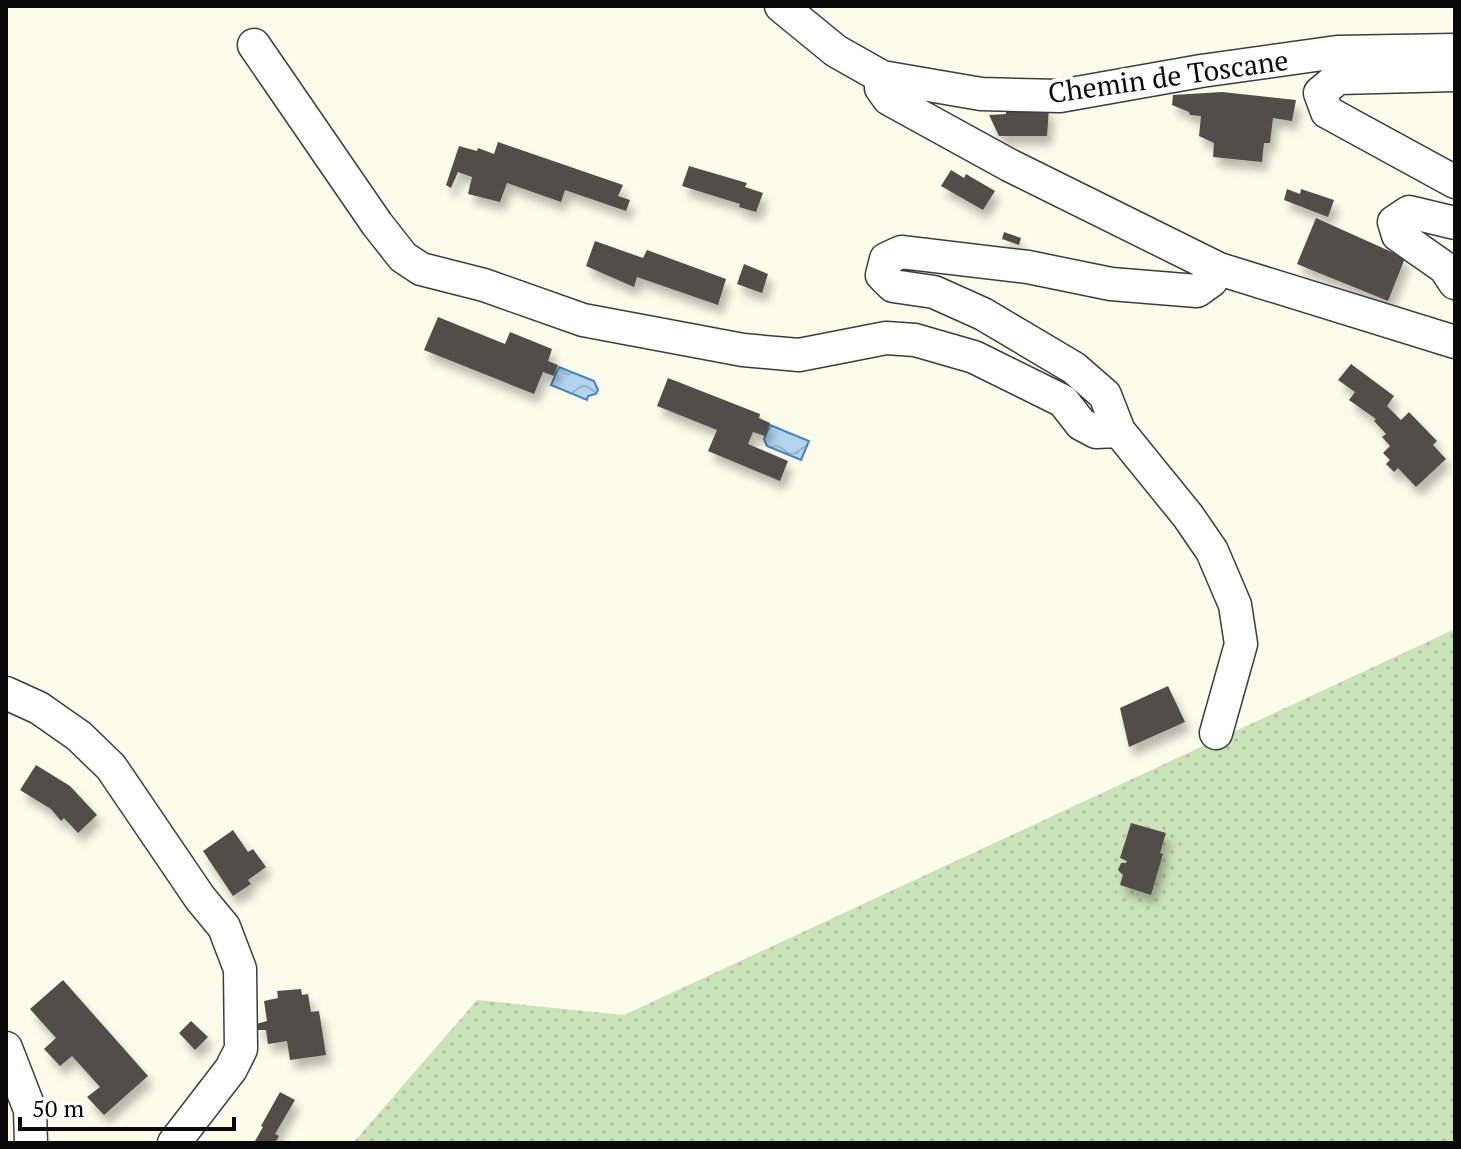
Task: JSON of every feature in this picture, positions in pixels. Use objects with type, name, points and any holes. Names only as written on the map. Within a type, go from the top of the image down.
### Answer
[{"type":"street","points":[[781,6],[836,51],[882,77],[881,88],[889,99],[1009,165],[1219,269],[1455,342]]},
{"type":"street","points":[[254,45],[377,224],[403,257],[421,269],[484,285],[583,320],[743,350],[799,355],[886,338],[915,340],[974,357],[1063,401],[1081,424],[1096,432],[1119,431]]},
{"type":"street","name":"Chemin de Toscane","points":[[882,77],[981,94],[1060,96],[1201,71],[1337,52],[1455,50]]},
{"type":"street","points":[[1455,75],[1338,78],[1320,93],[1327,112],[1455,182]]},
{"type":"street","points":[[1455,223],[1409,212],[1394,222],[1398,235],[1445,268],[1455,283]]},
{"type":"street","points":[[1216,733],[1241,644],[1235,605],[1212,551],[1188,516],[1119,431],[1105,395],[1074,368],[970,308],[934,292],[893,286],[882,275],[886,259],[901,252],[1028,267],[1111,284],[1197,291],[1211,281],[1219,269]]},
{"type":"street","points":[[6,693],[39,708],[79,736],[111,767],[200,898],[224,927],[235,955],[240,969],[241,1049],[231,1069],[174,1143]]},
{"type":"street","points":[[6,1048],[30,1110],[31,1143]]},
{"type":"green space","points":[[1455,629],[1455,1143],[353,1143],[477,1000],[624,1015]]},
{"type":"water","points":[[559,367],[594,381],[598,390],[596,394],[588,396],[587,400],[551,385]]},
{"type":"water","points":[[770,425],[809,441],[801,460],[767,446],[764,439]]},
{"type":"building","points":[[1222,92],[1296,100],[1292,121],[1273,118],[1270,143],[1264,143],[1262,162],[1213,157],[1214,143],[1199,136],[1201,116],[1190,115],[1172,105],[1173,95]]},
{"type":"building","points":[[1006,108],[1049,108],[1047,136],[999,136],[989,115],[1006,114]]},
{"type":"building","points":[[498,142],[623,185],[618,196],[630,200],[626,211],[565,190],[561,202],[507,183],[500,202],[468,194],[472,177],[458,172],[451,188],[446,185],[459,146],[494,154]]},
{"type":"building","points":[[689,166],[747,183],[745,187],[763,193],[756,212],[682,186]]},
{"type":"building","points":[[951,170],[964,178],[966,174],[995,191],[983,210],[941,186]]},
{"type":"building","points":[[1287,189],[1300,194],[1301,189],[1334,200],[1328,217],[1284,200]]},
{"type":"building","points":[[1316,218],[1405,258],[1388,301],[1297,264]]},
{"type":"building","points":[[1004,232],[1021,238],[1019,245],[1002,239]]},
{"type":"building","points":[[595,241],[643,258],[647,250],[726,279],[718,305],[637,277],[634,287],[586,266]]},
{"type":"building","points":[[744,264],[768,274],[762,293],[737,284]]},
{"type":"building","points":[[438,317],[505,344],[510,332],[552,349],[548,361],[558,365],[554,376],[543,372],[534,394],[424,350]]},
{"type":"building","points":[[1351,364],[1394,396],[1387,406],[1401,420],[1409,412],[1437,441],[1433,445],[1446,459],[1416,487],[1398,468],[1394,472],[1386,464],[1390,460],[1383,453],[1390,446],[1382,437],[1386,434],[1374,421],[1376,419],[1349,400],[1355,392],[1338,380]]},
{"type":"building","points":[[668,378],[760,414],[759,418],[770,423],[765,436],[753,432],[748,444],[788,461],[780,481],[708,451],[717,430],[657,406]]},
{"type":"building","points":[[1168,686],[1185,722],[1129,747],[1120,708]]},
{"type":"building","points":[[36,765],[70,786],[97,815],[78,833],[64,818],[61,821],[51,809],[20,790]]},
{"type":"building","points":[[1131,823],[1166,833],[1151,895],[1120,885],[1123,875],[1118,870],[1121,863],[1127,861],[1120,858]]},
{"type":"building","points":[[233,830],[248,852],[253,849],[266,867],[248,880],[251,884],[233,896],[203,851]]},
{"type":"building","points":[[63,980],[148,1076],[104,1115],[87,1097],[100,1087],[72,1056],[60,1066],[44,1049],[56,1038],[30,1009]]},
{"type":"building","points":[[301,989],[302,995],[308,994],[311,1012],[319,1011],[326,1055],[290,1060],[287,1041],[268,1044],[266,1030],[258,1030],[256,1024],[267,1021],[264,1001],[278,998],[277,991]]},
{"type":"building","points":[[191,1021],[208,1037],[195,1050],[179,1033]]},
{"type":"building","points":[[280,1092],[295,1100],[275,1134],[279,1136],[275,1143],[258,1143],[255,1141],[261,1126]]}]
